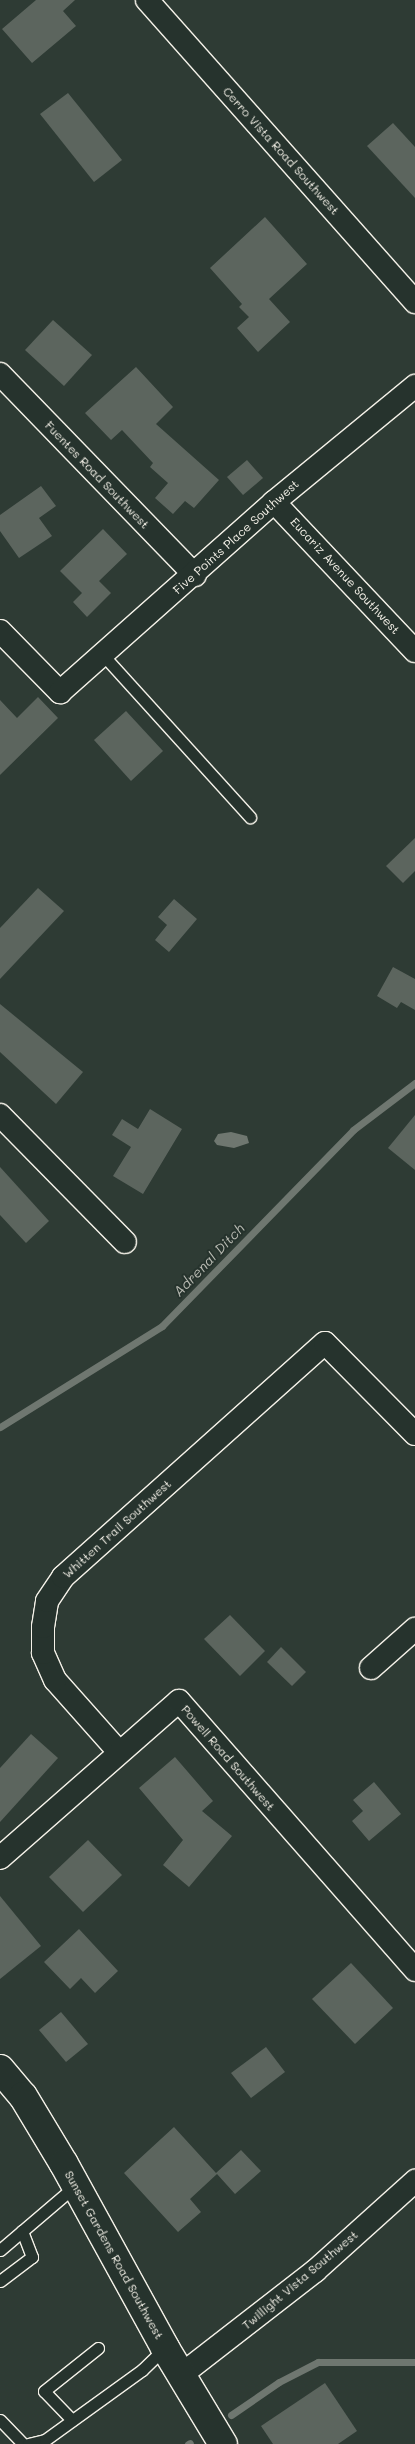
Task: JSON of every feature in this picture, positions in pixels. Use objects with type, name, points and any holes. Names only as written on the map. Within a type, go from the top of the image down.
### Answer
[{"type":"street","name":"Cerro Vista Road Southwest","points":[[147,0],[415,302]]},
{"type":"street","name":"Fuentes Road Southwest","points":[[0,374],[195,575]]},
{"type":"street","name":"Five Points Place Southwest","points":[[0,631],[60,692],[195,575],[274,502],[415,386]]},
{"type":"street","name":"Eucariz Avenue Southwest","points":[[274,502],[415,651]]},
{"type":"street","points":[[0,1115],[125,1242]]},
{"type":"street","name":"Whitten Trail Southwest","points":[[119,1752],[55,1680],[43,1653],[42,1627],[48,1602],[63,1577],[325,1343],[415,1434]]},
{"type":"street","points":[[371,1668],[415,1629]]},
{"type":"street","name":"Powell Road Southwest","points":[[0,1858],[179,1701],[415,1970]]},
{"type":"street","name":"Sunset Gardens Road Southwest","points":[[0,2069],[24,2096],[165,2348],[223,2444]]},
{"type":"street","name":"Twillight Vista Southwest","points":[[185,2381],[315,2271],[415,2181]]},
{"type":"lane","points":[[103,655],[250,817]]},
{"type":"lane","points":[[0,2250],[75,2186]]},
{"type":"lane","points":[[0,2281],[32,2257],[22,2230]]},
{"type":"lane","points":[[72,2420],[44,2391],[98,2348]]},
{"type":"lane","points":[[28,2444],[46,2440],[142,2370],[165,2348]]},
{"type":"lane","points":[[0,2420],[23,2444]]},
{"type":"shaded area","points":[[231,1132],[247,1136],[249,1143],[234,1148],[217,1145],[214,1141],[218,1134]]},
{"type":"building","points":[[36,0],[75,0],[63,11],[76,26],[32,63],[2,29]]},
{"type":"building","points":[[68,93],[122,160],[94,182],[40,114]]},
{"type":"building","points":[[393,123],[415,147],[415,198],[367,146]]},
{"type":"building","points":[[265,217],[307,264],[269,299],[290,322],[258,352],[237,328],[249,317],[239,307],[242,304],[210,268]]},
{"type":"building","points":[[53,320],[92,355],[64,386],[25,350]]},
{"type":"building","points":[[136,367],[173,407],[156,424],[219,480],[194,508],[185,501],[173,514],[155,498],[168,483],[150,467],[153,463],[122,430],[111,440],[85,413]]},
{"type":"building","points":[[247,460],[263,478],[243,495],[227,477]]},
{"type":"building","points":[[41,486],[56,506],[39,518],[52,536],[19,558],[0,531],[0,515]]},
{"type":"building","points":[[103,529],[127,554],[99,581],[111,593],[87,617],[73,602],[82,593],[60,571]]},
{"type":"building","points":[[38,697],[58,718],[0,775],[0,700],[17,718]]},
{"type":"building","points":[[126,711],[163,751],[131,781],[94,740]]},
{"type":"building","points":[[415,838],[415,871],[403,883],[386,866]]},
{"type":"building","points":[[38,888],[64,911],[0,979],[0,928]]},
{"type":"building","points":[[174,899],[197,919],[169,952],[155,940],[167,925],[158,917]]},
{"type":"building","points":[[393,967],[415,979],[415,1010],[401,1002],[397,1008],[377,996]]},
{"type":"building","points":[[0,1004],[83,1072],[56,1104],[0,1052]]},
{"type":"building","points":[[150,1109],[182,1129],[143,1194],[113,1176],[131,1147],[112,1135],[122,1119],[138,1129]]},
{"type":"building","points":[[415,1115],[415,1170],[388,1148]]},
{"type":"building","points":[[0,1167],[49,1221],[26,1243],[0,1215]]},
{"type":"building","points":[[230,1615],[265,1651],[240,1676],[204,1639]]},
{"type":"building","points":[[281,1647],[306,1672],[292,1686],[267,1662]]},
{"type":"building","points":[[31,1734],[58,1758],[0,1822],[0,1768]]},
{"type":"building","points":[[175,1757],[213,1801],[202,1811],[232,1836],[189,1887],[163,1865],[183,1840],[139,1788]]},
{"type":"building","points":[[374,1782],[401,1814],[369,1841],[352,1821],[363,1811],[353,1800]]},
{"type":"building","points":[[88,1840],[122,1875],[83,1912],[49,1877]]},
{"type":"building","points":[[0,1896],[41,1946],[0,1979]]},
{"type":"building","points":[[79,1929],[118,1971],[95,1993],[81,1978],[70,1989],[44,1962]]},
{"type":"building","points":[[351,1963],[393,2008],[355,2044],[312,1999]]},
{"type":"building","points":[[61,2012],[88,2044],[66,2062],[39,2030]]},
{"type":"building","points":[[266,2047],[285,2072],[251,2098],[231,2073]]},
{"type":"building","points":[[174,2127],[216,2173],[241,2150],[261,2171],[235,2194],[217,2174],[190,2199],[201,2212],[178,2232],[124,2173]]},
{"type":"building","points":[[325,2383],[357,2431],[338,2444],[273,2444],[261,2426]]},
{"type":"waterway","name":"Adrenal Ditch","points":[[0,1427],[162,1326],[353,1130],[415,1083]]},
{"type":"waterway","points":[[231,2415],[279,2382],[318,2362],[415,2362]]}]
